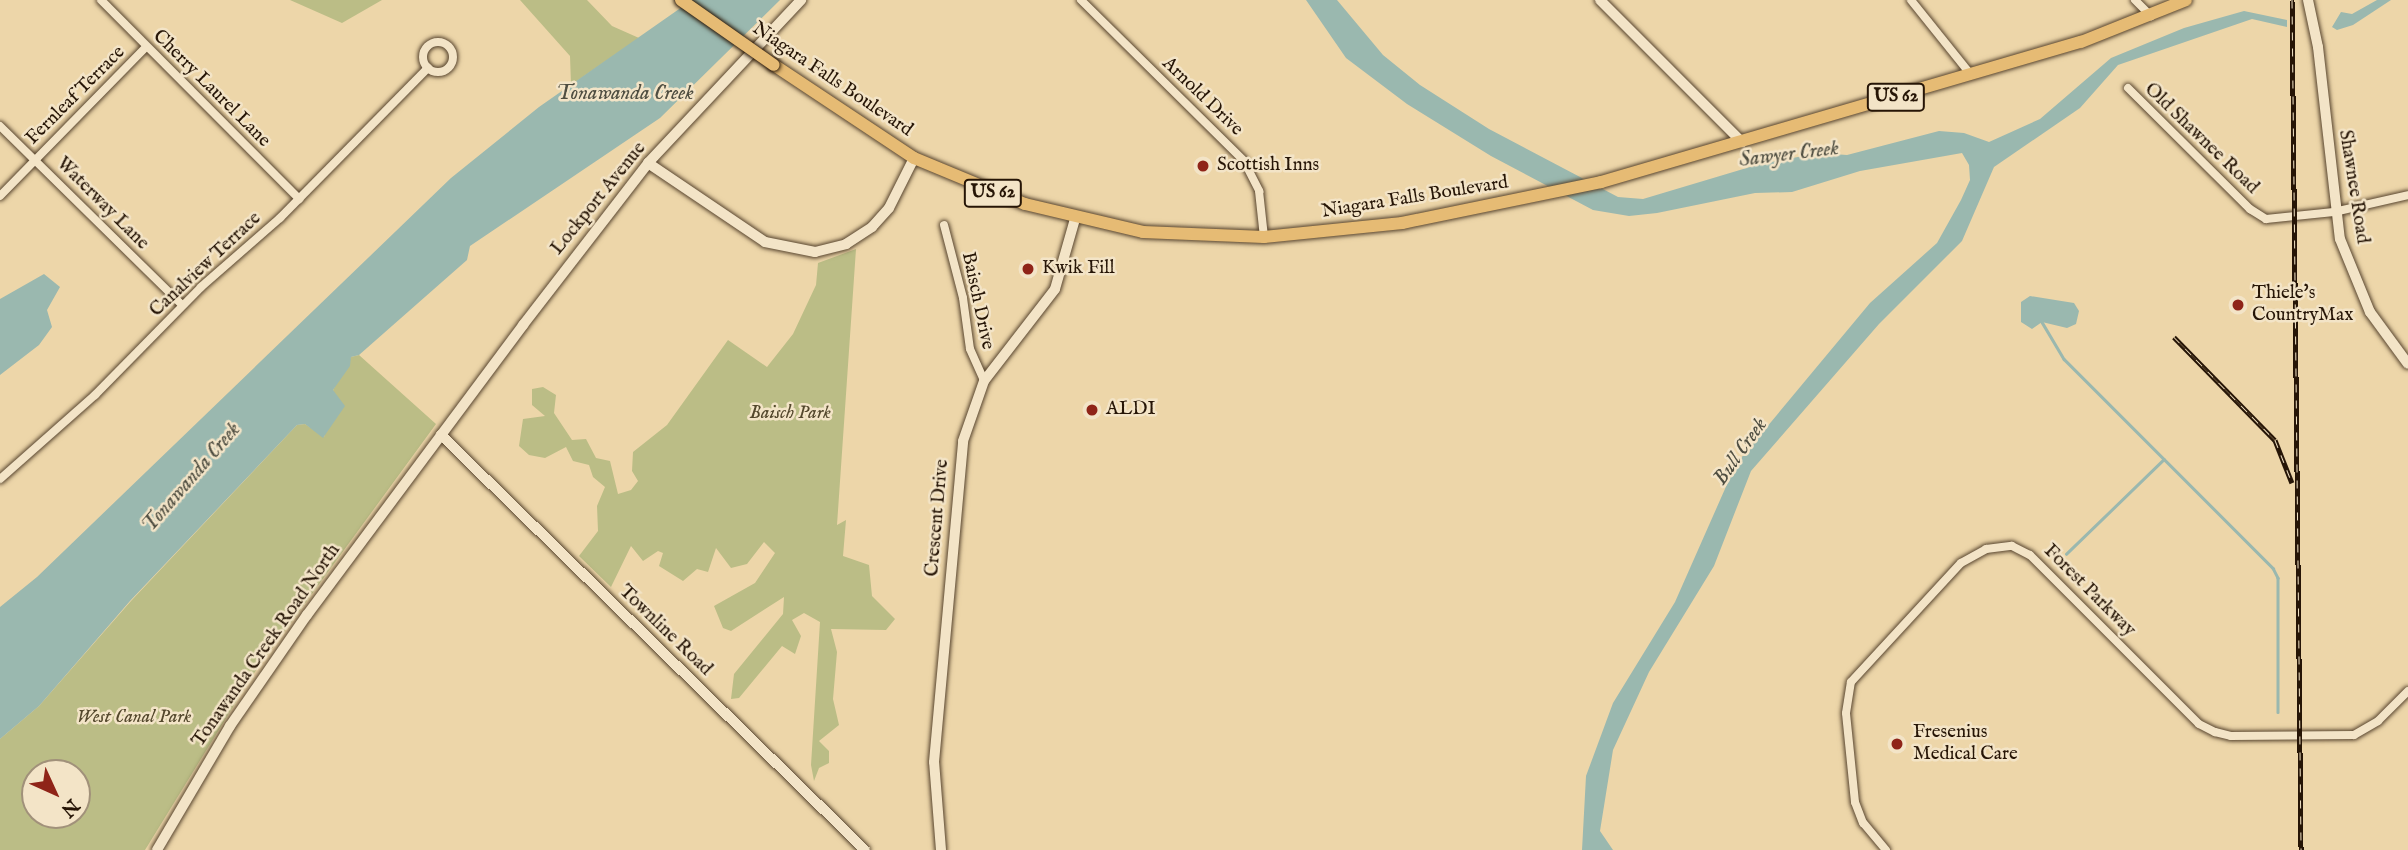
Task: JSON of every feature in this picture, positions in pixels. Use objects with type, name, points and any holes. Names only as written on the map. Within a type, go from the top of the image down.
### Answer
[{"type":"main road","name":"Niagara Falls Boulevard","points":[[681,0],[914,158],[986,190],[1075,219],[1170,235],[1264,237],[1402,223],[1553,194],[1971,75],[2151,16],[2186,0]]},
{"type":"main road","name":"Shawnee Road","points":[[2308,0],[2318,47],[2334,212],[2357,289],[2408,363]]},
{"type":"street","name":"Cherry Laurel Lane","points":[[100,0],[299,199]]},
{"type":"street","name":"Lockport Avenue","points":[[441,435],[648,163],[801,0]]},
{"type":"street","name":"Arnold Drive","points":[[1081,0],[1244,162],[1259,191],[1264,237]]},
{"type":"street","points":[[1600,0],[1742,142]]},
{"type":"street","points":[[1911,0],[1971,75]]},
{"type":"street","points":[[2134,0],[2151,16]]},
{"type":"street","name":"Fernleaf Terrace","points":[[0,196],[146,47]]},
{"type":"street","name":"Canalview Terrace","points":[[0,479],[95,395],[182,305],[299,199],[428,68]]},
{"type":"street","name":"Old Shawnee Road","points":[[2128,89],[2259,216],[2275,220],[2334,212],[2408,195]]},
{"type":"street","name":"Waterway Lane","points":[[0,126],[182,305]]},
{"type":"street","points":[[648,163],[765,242],[815,252],[837,248],[872,227],[889,208],[914,158]]},
{"type":"street","name":"Crescent Drive","points":[[941,850],[934,762],[958,479],[967,424],[984,381],[1055,289],[1075,219]]},
{"type":"street","name":"Baisch Drive","points":[[944,225],[963,298],[970,349],[984,381]]},
{"type":"street","name":"Tonawanda Creek Road North","points":[[157,850],[252,694],[441,435]]},
{"type":"street","name":"Townline Road","points":[[441,435],[865,850]]},
{"type":"street","name":"Forest Parkway","points":[[1886,850],[1863,823],[1855,802],[1846,713],[1851,682],[1961,563],[1986,549],[2011,546],[2030,555],[2199,724],[2215,732],[2231,736],[2354,735],[2378,721],[2408,691]]},
{"type":"green space","points":[[290,0],[382,0],[342,23]]},
{"type":"green space","points":[[520,0],[587,0],[612,26],[639,38],[571,85],[570,56]]},
{"type":"green space","name":"Baisch Park","points":[[856,249],[837,525],[846,520],[843,556],[869,565],[872,596],[895,619],[886,630],[831,629],[837,652],[833,699],[839,725],[819,741],[829,751],[829,763],[819,768],[814,781],[811,765],[820,622],[804,613],[792,620],[801,636],[795,654],[782,646],[739,698],[731,699],[734,674],[783,614],[784,597],[731,631],[723,628],[714,606],[755,583],[775,553],[764,542],[747,564],[731,568],[716,548],[708,572],[697,569],[683,581],[659,566],[663,553],[658,551],[643,561],[631,546],[611,587],[579,556],[598,531],[597,506],[605,487],[593,477],[589,465],[573,461],[566,447],[545,458],[529,455],[519,446],[523,419],[545,416],[532,405],[532,389],[543,387],[556,395],[554,413],[572,440],[586,439],[596,458],[610,461],[618,494],[631,490],[638,481],[632,471],[633,452],[667,425],[728,340],[767,367],[793,334],[816,285],[818,263]]},
{"type":"green space","name":"West Canal Park","points":[[359,355],[436,424],[252,676],[145,850],[0,850],[0,739],[39,706],[131,601],[297,425],[305,424],[324,437],[335,398],[333,390],[351,357]]},
{"type":"water","name":"Tonawanda Creek","points":[[692,0],[780,0],[660,118],[470,246],[467,260],[359,355],[351,357],[350,366],[333,390],[345,406],[323,438],[305,424],[297,425],[130,601],[39,706],[0,739],[0,607],[37,577],[451,178],[539,107]]},
{"type":"water","points":[[1306,0],[1337,0],[1383,55],[1420,85],[1489,129],[1618,197],[1643,199],[1760,164],[1819,153],[1847,155],[1939,131],[1964,133],[1989,142],[2040,119],[2111,58],[2184,28],[2244,11],[2287,20],[2287,27],[2252,19],[2118,65],[2080,108],[1994,167],[1962,241],[1879,324],[1751,471],[1714,566],[1649,672],[1613,750],[1600,831],[1613,850],[1582,850],[1586,776],[1613,703],[1675,602],[1736,464],[1870,303],[1937,243],[1970,180],[1969,165],[1962,153],[1860,171],[1792,192],[1755,193],[1657,213],[1629,216],[1593,210],[1491,156],[1407,104],[1346,58]]},
{"type":"water","points":[[2377,0],[2391,0],[2353,25],[2337,30],[2332,27],[2341,12],[2352,14]]},
{"type":"water","points":[[44,274],[60,287],[47,310],[52,327],[39,345],[0,375],[0,299]]},
{"type":"water","points":[[2030,296],[2074,303],[2079,311],[2076,324],[2067,328],[2042,322],[2032,329],[2021,322],[2021,302]]},
{"type":"waterway","points":[[2042,322],[2064,359],[2273,568],[2278,578],[2278,712]]},
{"type":"waterway","points":[[2066,554],[2164,459]]},
{"type":"railway","points":[[2292,0],[2301,850]]},
{"type":"railway","points":[[2174,337],[2275,440],[2292,483]]},
{"type":"place","name":"Scottish Inns","points":[[1203,166]]},
{"type":"place","name":"Kwik Fill","points":[[1028,269]]},
{"type":"place","name":"Thiele's CountryMax","points":[[2238,305]]},
{"type":"place","name":"ALDI","points":[[1092,410]]},
{"type":"place","name":"Fresenius Medical Care","points":[[1897,744]]},
{"type":"water label","name":"Sawyer Creek","points":[[1789,155]]},
{"type":"water label","name":"Bull Creek","points":[[1741,452]]}]
